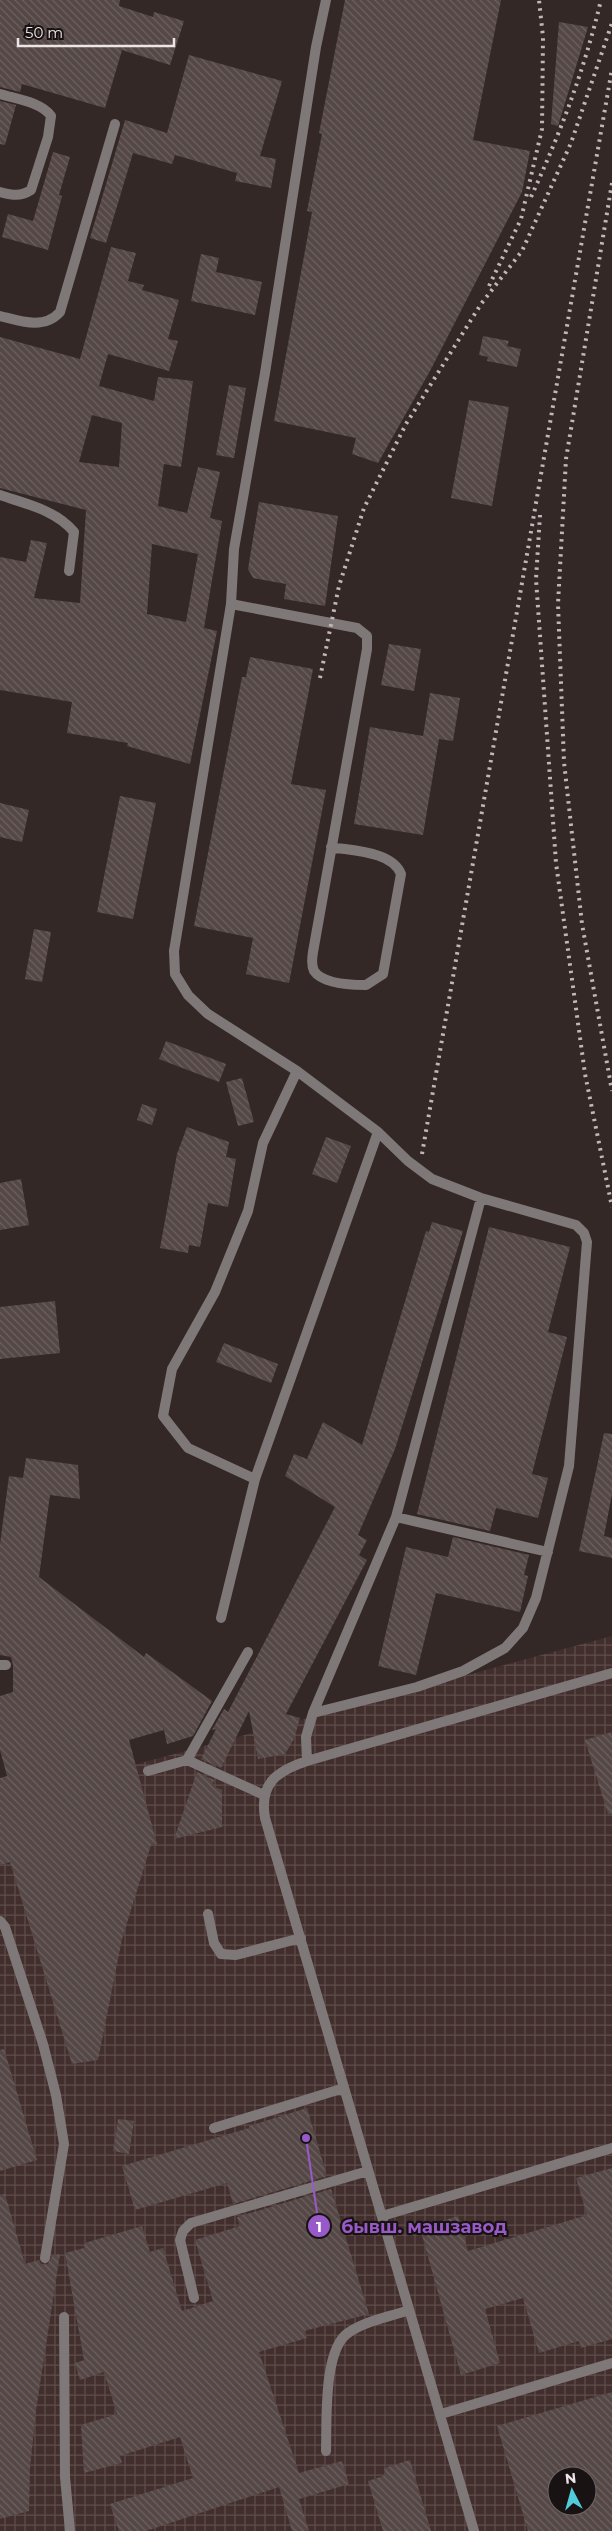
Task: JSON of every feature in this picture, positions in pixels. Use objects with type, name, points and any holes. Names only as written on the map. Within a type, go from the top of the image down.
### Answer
[{"type":"street","points":[[313,1713],[426,1684],[463,1671],[504,1648],[523,1628],[536,1598],[569,1466],[587,1242],[584,1233],[576,1225],[481,1198],[432,1179],[408,1161],[378,1132],[297,1072],[208,1014],[188,995],[175,974],[174,952],[231,604],[234,549],[265,373],[316,47],[326,0]]},
{"type":"street","points":[[0,94],[38,106],[47,110],[51,116],[48,137],[31,190],[23,195],[13,196],[0,192]]},
{"type":"street","points":[[0,316],[27,323],[41,323],[54,319],[60,312],[115,124]]},
{"type":"street","points":[[0,495],[46,511],[65,521],[74,532],[69,571]]},
{"type":"street","points":[[231,604],[357,628],[367,636],[367,649],[331,847],[313,952],[314,970],[320,977],[333,981],[366,985],[383,974],[401,874],[398,867],[384,857],[331,847]]},
{"type":"street","points":[[255,1479],[188,1448],[163,1416],[172,1369],[215,1292],[248,1211],[263,1143],[297,1072]]},
{"type":"street","points":[[221,1618],[255,1479],[378,1132]]},
{"type":"street","points":[[307,1761],[306,1737],[313,1713],[396,1518],[481,1198]]},
{"type":"street","points":[[396,1518],[548,1552]]},
{"type":"street","points":[[188,1760],[248,1652]]},
{"type":"street","points":[[474,2531],[265,1818],[264,1795],[278,1774],[307,1761],[612,1673]]},
{"type":"street","points":[[148,1771],[188,1760],[264,1795]]},
{"type":"street","points":[[208,1914],[214,1943],[221,1954],[236,1955],[301,1938]]},
{"type":"street","points":[[0,1921],[5,1927],[43,2044],[56,2095],[64,2144],[44,2258]]},
{"type":"street","points":[[214,2128],[344,2088]]},
{"type":"street","points":[[382,2216],[612,2148]]},
{"type":"street","points":[[194,2298],[180,2240],[182,2231],[191,2223],[368,2171]]},
{"type":"street","points":[[326,2450],[330,2374],[332,2358],[338,2343],[347,2333],[361,2326],[409,2310]]},
{"type":"street","points":[[64,2317],[65,2476],[70,2531]]},
{"type":"street","points":[[441,2414],[612,2363]]},
{"type":"shaded area","points":[[612,1636],[612,2531],[0,2531],[0,1801]]},
{"type":"building","points":[[0,0],[120,0],[119,6],[153,17],[154,12],[184,21],[170,65],[122,50],[105,108],[22,84],[20,92],[0,87]]},
{"type":"building","points":[[345,0],[501,0],[473,140],[530,151],[522,192],[430,371],[378,463],[352,454],[356,438],[274,421],[312,212],[307,211],[322,134],[319,133]]},
{"type":"building","points":[[559,22],[588,27],[558,126],[551,124]]},
{"type":"building","points":[[189,55],[282,81],[260,156],[276,159],[271,188],[235,181],[237,173],[175,155],[172,164],[133,153],[106,243],[90,238],[125,120],[167,133]]},
{"type":"building","points":[[0,101],[16,105],[5,145],[0,144]]},
{"type":"building","points":[[53,152],[70,157],[59,195],[62,196],[48,250],[2,237],[8,214],[33,221]]},
{"type":"building","points":[[111,247],[136,253],[128,281],[144,285],[142,290],[179,300],[168,339],[178,341],[169,371],[108,354],[99,386],[154,401],[158,377],[193,381],[181,467],[164,464],[158,506],[187,513],[198,467],[220,472],[210,518],[222,521],[204,628],[217,631],[190,764],[127,746],[128,743],[67,733],[72,702],[0,690],[0,557],[26,562],[31,540],[47,543],[34,598],[80,603],[86,510],[0,488],[0,337],[80,359]],"holes":[[[92,415],[122,423],[119,467],[79,462]],[[152,544],[198,554],[186,622],[147,614]]]},
{"type":"building","points":[[201,254],[219,258],[216,272],[262,282],[255,315],[191,301]]},
{"type":"building","points":[[483,336],[509,341],[507,346],[521,349],[517,367],[487,361],[488,357],[479,355]]},
{"type":"building","points":[[229,385],[246,388],[234,458],[216,455]]},
{"type":"building","points":[[469,400],[509,407],[492,506],[451,498]]},
{"type":"building","points":[[259,502],[338,516],[325,606],[284,599],[286,584],[253,578],[248,569]]},
{"type":"building","points":[[389,644],[421,649],[414,691],[381,685]]},
{"type":"building","points":[[250,657],[313,669],[291,784],[326,790],[289,983],[246,974],[253,938],[194,926],[242,677],[246,677]]},
{"type":"building","points":[[430,693],[460,698],[453,741],[439,739],[423,835],[354,824],[370,727],[423,736]]},
{"type":"building","points":[[120,796],[156,803],[133,919],[97,912]]},
{"type":"building","points":[[0,803],[29,810],[22,842],[0,837]]},
{"type":"building","points":[[34,929],[51,932],[42,982],[25,979]]},
{"type":"building","points":[[166,1041],[226,1064],[219,1082],[159,1059]]},
{"type":"building","points":[[242,1078],[254,1122],[238,1126],[226,1082]]},
{"type":"building","points":[[142,1104],[157,1109],[152,1125],[137,1120]]},
{"type":"building","points":[[187,1127],[229,1142],[226,1157],[236,1159],[228,1207],[208,1203],[200,1247],[189,1245],[188,1253],[160,1248],[177,1154]]},
{"type":"building","points":[[326,1137],[351,1146],[337,1183],[312,1174]]},
{"type":"building","points":[[21,1179],[29,1225],[0,1230],[0,1183]]},
{"type":"building","points":[[432,1222],[463,1231],[395,1449],[358,1535],[367,1540],[359,1555],[367,1560],[286,1714],[300,1718],[294,1739],[285,1754],[258,1759],[249,1711],[221,1768],[201,1759],[216,1729],[212,1730],[224,1709],[228,1712],[335,1507],[285,1476],[294,1454],[307,1459],[323,1422],[362,1445],[426,1231],[429,1232]]},
{"type":"building","points":[[489,1227],[570,1247],[548,1332],[567,1337],[532,1474],[548,1478],[538,1518],[496,1508],[490,1531],[417,1514]]},
{"type":"building","points":[[55,1301],[60,1353],[0,1359],[0,1307]]},
{"type":"building","points":[[224,1343],[278,1364],[271,1383],[216,1362]]},
{"type":"building","points":[[604,1433],[612,1434],[612,1494],[604,1536],[612,1538],[612,1558],[579,1551]]},
{"type":"building","points":[[26,1458],[78,1465],[80,1499],[50,1495],[39,1577],[144,1657],[146,1653],[212,1701],[193,1736],[167,1744],[164,1730],[129,1740],[157,1844],[151,1845],[122,1939],[98,2060],[72,2064],[10,1862],[0,1865],[0,1778],[7,1776],[0,1750],[0,1696],[13,1692],[13,1665],[11,1657],[0,1655],[0,1544],[9,1476],[23,1478]]},
{"type":"building","points":[[453,1537],[529,1555],[524,1575],[528,1576],[520,1612],[436,1593],[416,1675],[378,1666],[406,1547],[448,1557]]},
{"type":"building","points":[[612,1732],[612,1814],[608,1814],[585,1740]]},
{"type":"building","points":[[197,1772],[214,1780],[212,1786],[222,1790],[222,1827],[174,1839]]},
{"type":"building","points":[[4,2049],[37,2160],[0,2171],[0,2050]]},
{"type":"building","points":[[307,2108],[327,2176],[233,2204],[227,2183],[135,2210],[122,2166],[249,2128],[249,2126]]},
{"type":"building","points":[[118,2119],[134,2121],[129,2154],[113,2151]]},
{"type":"building","points":[[612,2168],[612,2339],[581,2348],[579,2341],[539,2353],[523,2298],[485,2309],[500,2363],[461,2375],[420,2228],[458,2216],[468,2251],[587,2215],[576,2178]]},
{"type":"building","points":[[331,2189],[369,2314],[304,2331],[307,2338],[259,2352],[299,2473],[342,2461],[349,2484],[299,2499],[309,2531],[292,2531],[279,2487],[146,2531],[119,2531],[110,2504],[193,2478],[180,2437],[120,2456],[122,2463],[84,2473],[81,2425],[117,2414],[104,2372],[80,2380],[75,2363],[84,2360],[65,2253],[84,2248],[85,2243],[142,2226],[150,2252],[163,2248],[182,2311],[213,2301],[195,2240],[240,2226],[237,2217]]},
{"type":"building","points":[[5,2194],[25,2264],[39,2260],[41,2264],[47,2265],[52,2256],[60,2254],[36,2410],[30,2468],[29,2511],[0,2519],[0,2195]]},
{"type":"building","points":[[612,2392],[612,2531],[528,2531],[497,2426]]},
{"type":"building","points":[[410,2460],[431,2531],[383,2531],[368,2481],[386,2475],[384,2468]]},
{"type":"railway","points":[[489,286],[521,219],[542,129],[543,37],[539,0]]},
{"type":"railway","points":[[531,197],[571,100],[601,0]]},
{"type":"railway","points":[[320,678],[339,586],[364,508],[406,424],[481,304],[522,251],[571,143],[612,23]]},
{"type":"railway","points":[[422,1154],[612,69]]},
{"type":"railway","points":[[612,183],[566,459],[558,604],[564,762],[582,924],[612,1091]]},
{"type":"railway","points":[[540,515],[536,579],[556,863],[585,1074],[612,1207]]},
{"type":"place","name":"бывш. машзавод","points":[[306,2138]]}]
